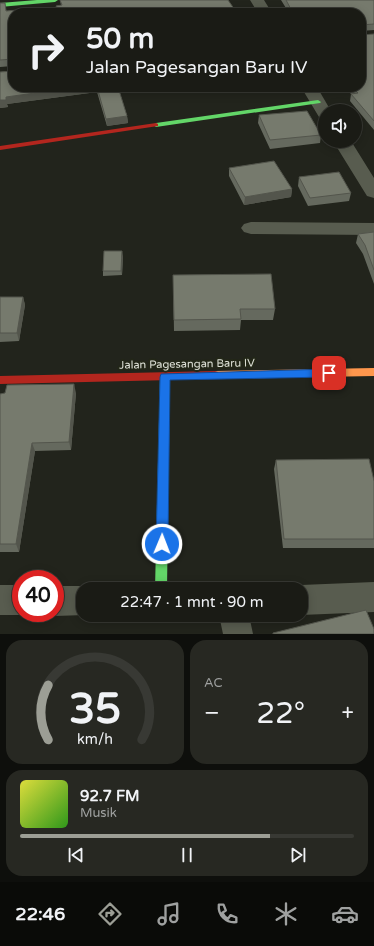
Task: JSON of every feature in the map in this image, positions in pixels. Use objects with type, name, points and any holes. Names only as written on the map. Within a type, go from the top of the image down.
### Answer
[{"type":"street","points":[[0,6],[55,0]]},
{"type":"street","points":[[312,92],[320,104]]},
{"type":"street","points":[[0,148],[318,108]]},
{"type":"street","points":[[346,148],[374,192]]},
{"type":"street","points":[[251,228],[374,229]]},
{"type":"street","name":"Jalan Pagesangan Baru IV","points":[[0,380],[374,372]]},
{"type":"street","points":[[161,582],[165,377]]},
{"type":"street","points":[[308,600],[374,597]]},
{"type":"street","points":[[0,600],[12,600]]},
{"type":"street","points":[[64,600],[76,601]]},
{"type":"street","points":[[235,622],[238,634]]},
{"type":"building","points":[[60,0],[228,0],[234,8],[57,8],[56,6],[62,5]]},
{"type":"building","points":[[286,0],[374,0],[374,24],[366,25],[366,8],[290,8]]},
{"type":"building","points":[[0,3],[5,3],[6,11],[8,11],[8,59],[0,60]]},
{"type":"building","points":[[374,34],[374,121],[362,107],[362,104],[360,104],[351,94],[366,92],[366,35]]},
{"type":"building","points":[[8,71],[8,92],[42,92],[6,97],[6,100],[0,100],[0,72]]},
{"type":"building","points":[[98,92],[120,92],[127,116],[106,119]]},
{"type":"building","points":[[307,111],[318,130],[318,135],[270,140],[259,115]]},
{"type":"building","points":[[274,161],[292,189],[245,197],[229,168]]},
{"type":"building","points":[[339,172],[351,193],[310,198],[299,177]]},
{"type":"building","points":[[374,232],[374,270],[365,245],[358,234]]},
{"type":"building","points":[[104,251],[122,251],[121,271],[103,271]]},
{"type":"building","points":[[271,274],[275,309],[240,309],[241,319],[174,320],[173,275]]},
{"type":"building","points":[[0,297],[23,297],[17,333],[0,333]]},
{"type":"building","points":[[74,384],[69,442],[32,443],[16,544],[0,544],[0,394],[5,393],[7,385]]},
{"type":"building","points":[[369,459],[374,481],[374,539],[284,539],[276,460]]},
{"type":"building","points":[[366,610],[374,629],[374,634],[273,634],[273,633]]},
{"type":"traffic: fast","points":[[0,5],[55,0]]},
{"type":"traffic: fast","points":[[156,125],[318,102]]},
{"type":"traffic: fast","points":[[161,582],[165,377]]},
{"type":"traffic: slow","points":[[215,375],[374,372]]},
{"type":"traffic: jam","points":[[0,148],[156,125]]},
{"type":"traffic: jam","points":[[0,380],[215,375]]},
{"type":"route","points":[[162,544],[165,377],[329,373]]}]
